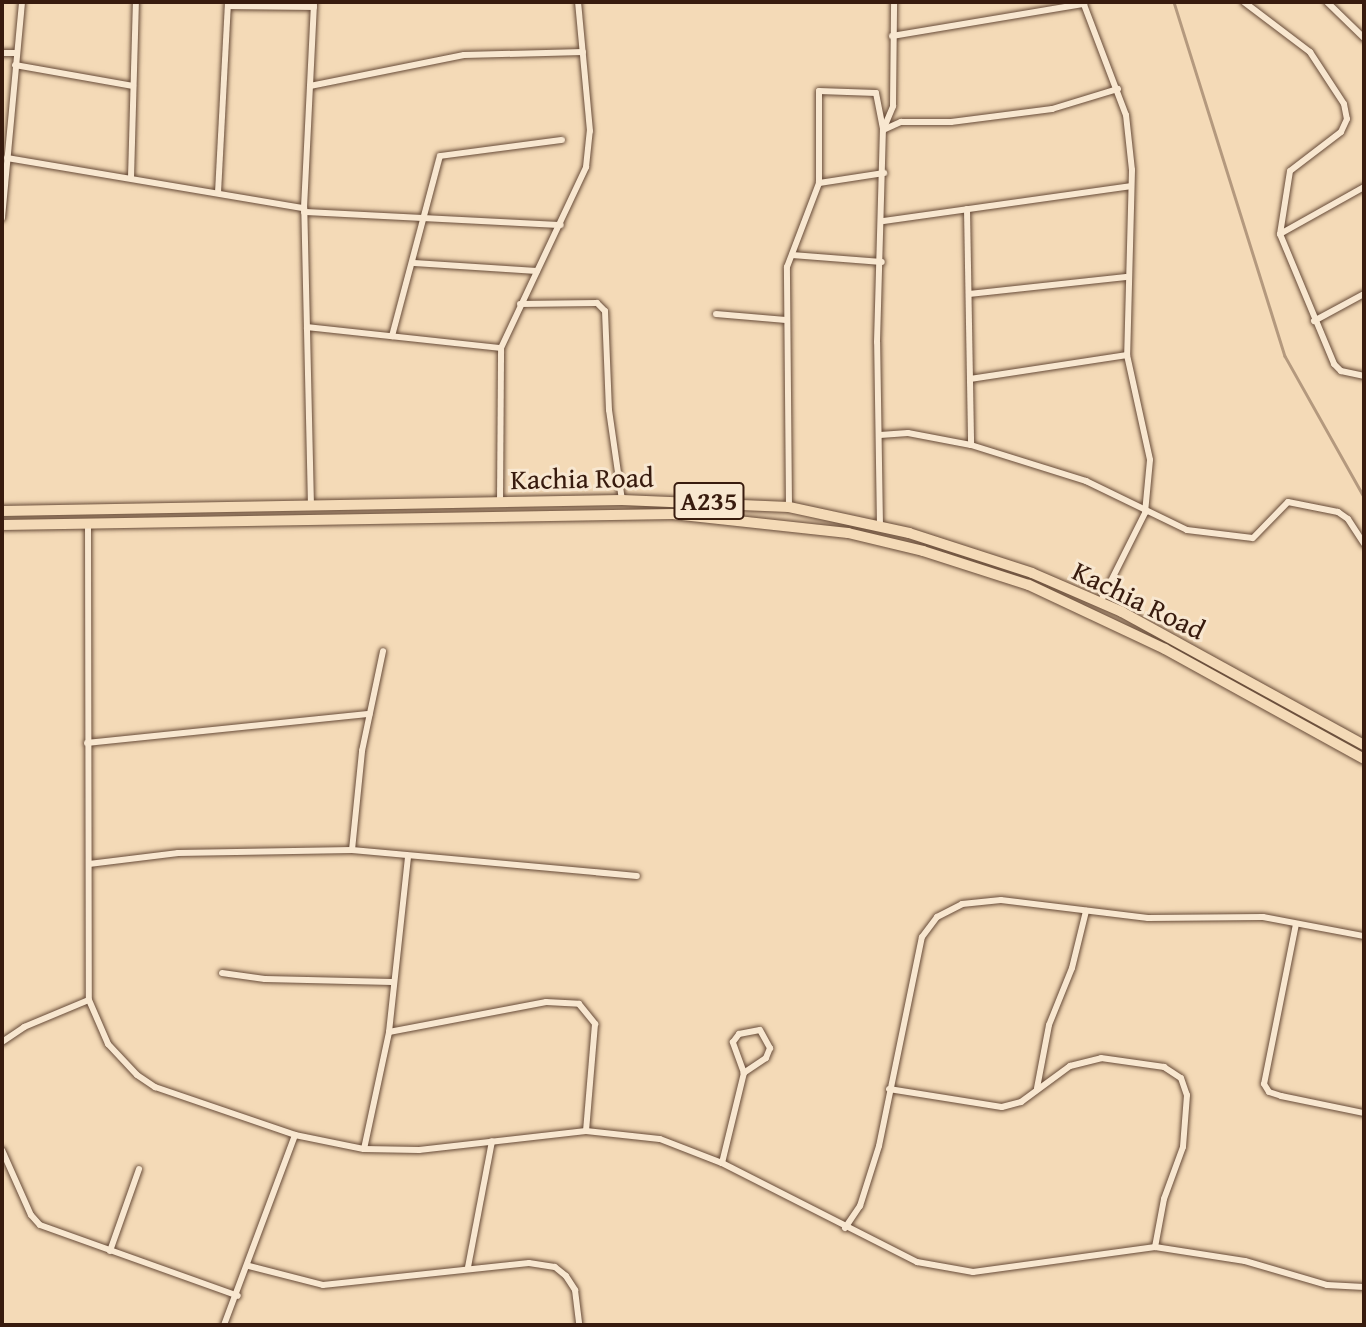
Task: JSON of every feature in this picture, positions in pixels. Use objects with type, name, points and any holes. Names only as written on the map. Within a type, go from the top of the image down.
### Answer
[{"type":"highway","name":"Kachia Road","points":[[2,511],[622,500],[789,508],[880,526],[992,558],[1100,603],[1364,745]]},
{"type":"highway","name":"Kachia Road","points":[[2,525],[673,513],[848,533],[959,561],[1072,603],[1364,759]]},
{"type":"street","points":[[2,218],[22,2]]},
{"type":"street","points":[[131,178],[136,2]]},
{"type":"street","points":[[500,502],[501,348],[586,167],[590,131],[578,2]]},
{"type":"street","points":[[883,130],[892,106],[894,2]]},
{"type":"street","points":[[1244,2],[1310,52],[1344,104],[1347,119],[1340,132],[1299,159],[1290,171],[1280,234],[1314,321],[1341,372],[1364,376]]},
{"type":"street","points":[[1327,2],[1364,38]]},
{"type":"street","points":[[892,36],[1083,3],[1118,89],[1126,115],[1131,186],[1126,277],[1127,355],[1150,460],[1144,513],[1100,603]]},
{"type":"street","points":[[218,193],[228,4],[314,4],[304,210],[311,506]]},
{"type":"street","points":[[310,86],[464,55],[583,52]]},
{"type":"street","points":[[2,53],[16,53]]},
{"type":"street","points":[[15,65],[133,86]]},
{"type":"street","points":[[883,130],[901,121],[951,122],[1052,109],[1118,89]]},
{"type":"street","points":[[789,508],[786,282],[792,255],[819,183],[819,91],[876,93],[883,130],[884,173],[880,526]]},
{"type":"street","points":[[392,336],[414,263],[440,156],[562,140]]},
{"type":"street","points":[[7,158],[304,210],[561,225]]},
{"type":"street","points":[[819,183],[884,173]]},
{"type":"street","points":[[883,221],[1131,186]]},
{"type":"street","points":[[1280,234],[1364,187]]},
{"type":"street","points":[[967,209],[971,445]]},
{"type":"street","points":[[792,255],[882,262]]},
{"type":"street","points":[[414,263],[537,271]]},
{"type":"street","points":[[969,294],[1126,277]]},
{"type":"street","points":[[1314,321],[1364,294]]},
{"type":"street","points":[[520,304],[597,303],[605,311],[609,410],[622,500]]},
{"type":"street","points":[[716,314],[786,320]]},
{"type":"street","points":[[307,327],[501,348]]},
{"type":"street","points":[[970,379],[1127,355]]},
{"type":"street","points":[[880,435],[908,433],[971,445],[1086,481],[1144,513],[1187,530],[1253,538],[1288,502],[1338,512],[1348,519],[1364,544]]},
{"type":"street","points":[[88,524],[89,1000],[108,1044],[137,1075],[155,1087],[295,1135],[364,1149],[419,1150],[586,1131],[660,1139],[722,1163],[845,1228],[917,1262],[973,1272],[1155,1247],[1245,1261],[1327,1285],[1364,1287]]},
{"type":"street","points":[[352,850],[370,714],[383,652]]},
{"type":"street","points":[[87,743],[370,714]]},
{"type":"street","points":[[89,864],[177,853],[352,850],[637,876]]},
{"type":"street","points":[[364,1149],[389,1032],[408,856]]},
{"type":"street","points":[[845,1228],[860,1206],[922,937],[937,917],[962,904],[1001,900],[1086,911],[1195,920],[1263,917],[1364,936]]},
{"type":"street","points":[[1037,1087],[1049,1025],[1072,968],[1086,911]]},
{"type":"street","points":[[1296,924],[1265,1084],[1269,1092],[1281,1096],[1364,1112]]},
{"type":"street","points":[[222,973],[265,979],[393,982]]},
{"type":"street","points":[[2,1042],[24,1027],[89,1000]]},
{"type":"street","points":[[389,1032],[546,1002],[579,1004],[595,1024],[586,1131]]},
{"type":"street","points":[[722,1163],[744,1073],[733,1042],[739,1034],[760,1030],[770,1048],[766,1058],[744,1073]]},
{"type":"street","points":[[889,1089],[1002,1107],[1021,1102],[1037,1087],[1070,1066],[1101,1058],[1153,1064],[1181,1078],[1187,1095],[1183,1147],[1164,1199],[1155,1247]]},
{"type":"street","points":[[224,1325],[238,1296],[295,1135]]},
{"type":"street","points":[[468,1267],[492,1141]]},
{"type":"street","points":[[2,1150],[30,1215],[40,1226],[238,1296]]},
{"type":"street","points":[[110,1251],[139,1169]]},
{"type":"street","points":[[249,1266],[323,1285],[468,1267],[529,1263],[555,1268],[575,1290],[579,1325]]},
{"type":"waterway","points":[[1174,2],[1285,356],[1364,497]]}]
